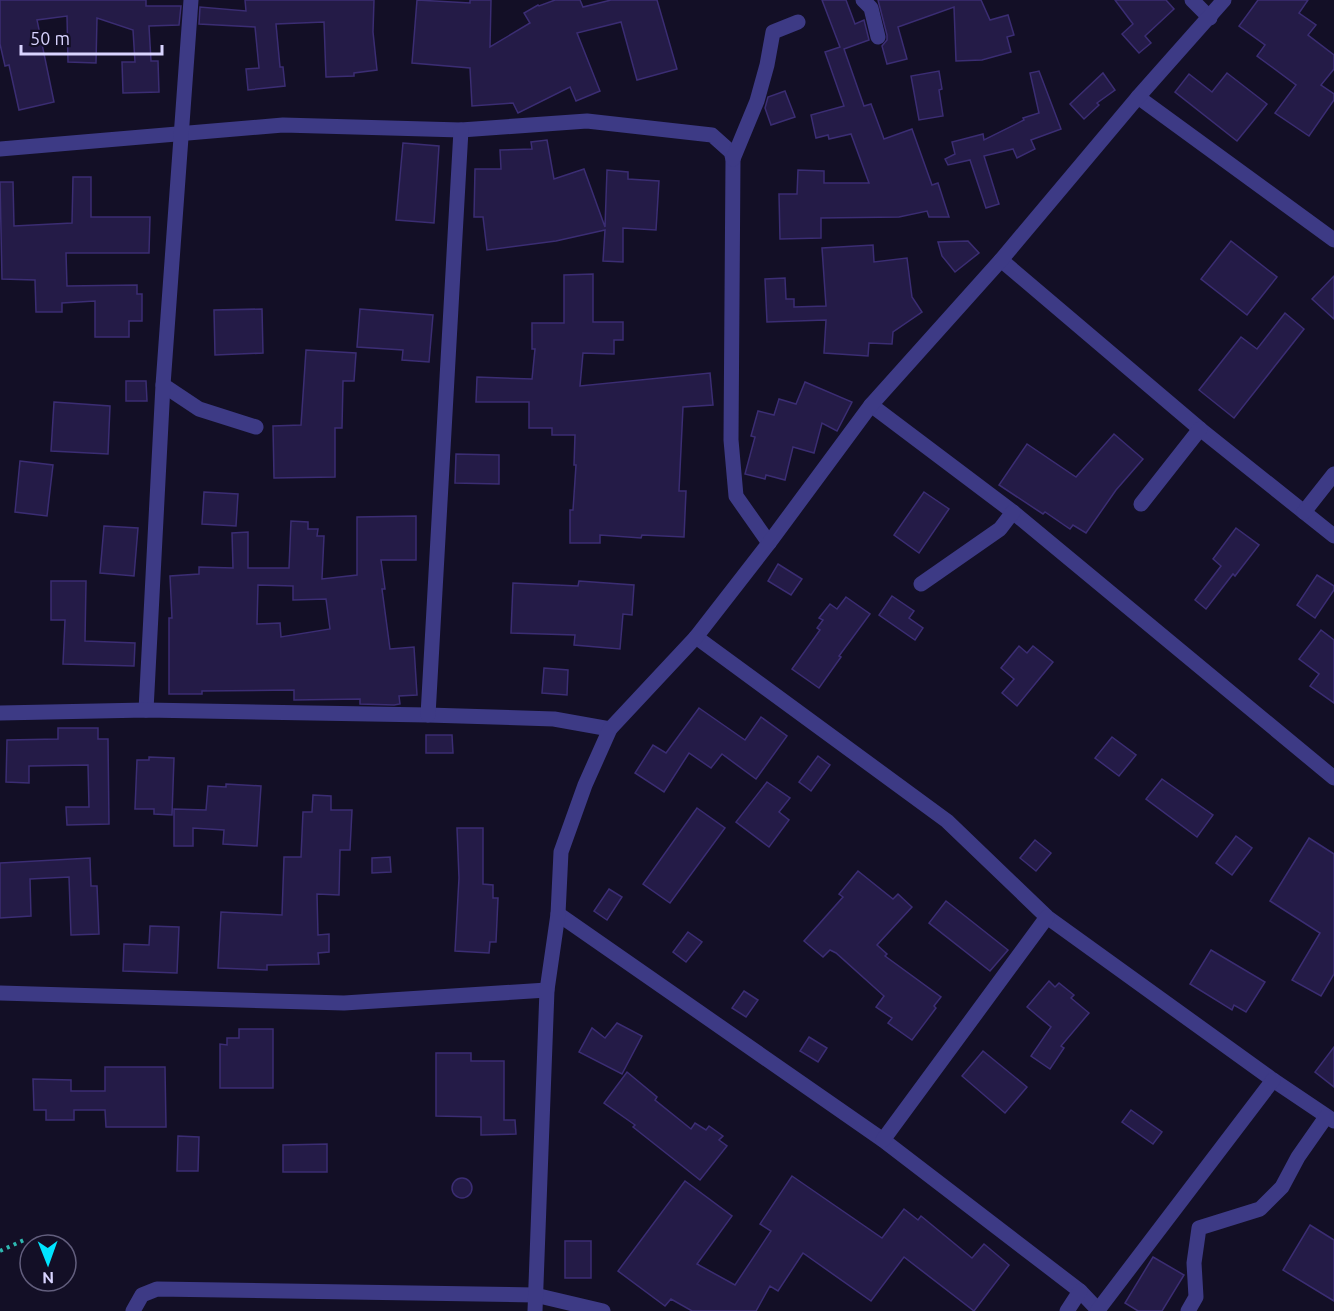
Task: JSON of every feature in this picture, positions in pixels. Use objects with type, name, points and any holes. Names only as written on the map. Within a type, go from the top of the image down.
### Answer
[{"type":"street","points":[[146,710],[164,385],[191,0]]},
{"type":"street","points":[[863,0],[871,8],[878,37]]},
{"type":"street","points":[[1192,0],[1210,18]]},
{"type":"street","points":[[535,1311],[546,990],[558,914],[561,852],[585,785],[610,729],[696,637],[871,405],[1001,260],[1138,97],[1224,0]]},
{"type":"street","points":[[733,159],[757,101],[773,32],[798,22]]},
{"type":"street","points":[[1138,97],[1334,240]]},
{"type":"street","points":[[0,149],[283,125],[461,130],[587,121],[712,135],[731,152],[733,159],[730,440],[736,496],[769,543]]},
{"type":"street","points":[[428,715],[461,130]]},
{"type":"street","points":[[1001,260],[1200,429],[1334,536]]},
{"type":"street","points":[[164,385],[199,410],[256,427]]},
{"type":"street","points":[[871,405],[1013,512],[1334,778]]},
{"type":"street","points":[[1141,504],[1200,429]]},
{"type":"street","points":[[1304,512],[1334,474]]},
{"type":"street","points":[[921,584],[1000,529],[1013,512]]},
{"type":"street","points":[[696,637],[947,821],[1047,917],[1330,1119],[1298,1157],[1282,1187],[1260,1209],[1199,1228],[1194,1263],[1196,1297],[1188,1311]]},
{"type":"street","points":[[0,713],[146,710],[428,715],[554,719],[610,729]]},
{"type":"street","points":[[558,914],[883,1140],[1080,1291],[1099,1311],[1273,1080]]},
{"type":"street","points":[[883,1140],[1047,917]]},
{"type":"street","points":[[0,993],[344,1002],[546,990]]},
{"type":"street","points":[[133,1311],[142,1295],[157,1289],[535,1295],[603,1311]]},
{"type":"street","points":[[1067,1311],[1080,1291]]},
{"type":"path","points":[[0,1251],[18,1243]]},
{"type":"building","points":[[0,0],[146,0],[146,6],[181,6],[179,25],[149,26],[151,61],[158,61],[159,92],[123,93],[122,62],[135,62],[133,30],[97,18],[96,63],[68,62],[67,16],[37,20],[54,102],[19,110],[9,65],[5,66],[0,44]]},
{"type":"building","points":[[245,0],[374,0],[373,32],[377,70],[354,73],[354,76],[326,77],[324,22],[276,24],[280,67],[283,67],[285,86],[248,90],[246,69],[259,68],[255,27],[199,24],[200,7],[246,11]]},
{"type":"building","points":[[417,0],[470,3],[470,0],[491,0],[490,47],[530,23],[524,13],[538,5],[555,0],[580,0],[583,7],[611,0],[657,0],[677,69],[637,80],[621,22],[577,33],[600,91],[576,101],[570,87],[518,113],[513,103],[472,106],[470,68],[412,63]]},
{"type":"building","points":[[822,0],[846,0],[855,24],[864,20],[869,40],[844,49],[864,106],[871,104],[884,139],[912,129],[932,185],[938,183],[949,217],[929,217],[927,211],[899,217],[821,218],[821,238],[780,239],[779,194],[797,194],[798,170],[824,171],[824,183],[869,183],[851,134],[829,139],[828,135],[816,138],[811,115],[844,106],[825,52],[840,47]]},
{"type":"building","points":[[878,0],[981,0],[990,20],[1008,15],[1014,35],[1007,37],[1011,52],[982,60],[956,61],[954,7],[898,27],[907,59],[887,64],[882,46],[887,40],[887,35]]},
{"type":"building","points":[[1115,0],[1166,0],[1174,9],[1145,36],[1151,43],[1139,53],[1122,34],[1133,24]]},
{"type":"building","points":[[1258,0],[1308,0],[1299,13],[1316,25],[1308,35],[1334,55],[1334,69],[1321,85],[1334,94],[1334,100],[1309,136],[1275,113],[1296,85],[1257,56],[1265,45],[1239,26]]},
{"type":"building","points":[[939,71],[943,116],[919,120],[911,76]]},
{"type":"building","points":[[1039,71],[1061,129],[1031,140],[1035,149],[1017,158],[1013,149],[984,156],[999,204],[986,208],[970,160],[948,165],[945,159],[955,154],[952,142],[983,134],[984,140],[1024,120],[1023,118],[1039,113],[1030,73]]},
{"type":"building","points":[[1103,73],[1115,90],[1097,103],[1099,105],[1084,119],[1070,104]]},
{"type":"building","points":[[1227,73],[1267,104],[1237,141],[1175,92],[1189,74],[1212,92]]},
{"type":"building","points":[[785,91],[795,117],[771,125],[765,108],[768,97]]},
{"type":"building","points":[[547,140],[554,179],[584,169],[605,227],[607,170],[628,172],[628,179],[659,181],[656,230],[623,228],[623,262],[603,261],[605,230],[556,241],[487,250],[483,217],[474,217],[475,169],[501,169],[500,150],[532,149],[531,142]]},
{"type":"building","points":[[403,143],[439,146],[434,223],[396,220]]},
{"type":"building","points":[[73,177],[91,177],[91,217],[150,217],[149,253],[66,253],[67,286],[137,285],[137,294],[142,294],[142,321],[129,321],[129,337],[95,337],[95,301],[62,303],[62,312],[36,312],[35,280],[2,279],[0,182],[13,182],[14,226],[72,223]]},
{"type":"building","points":[[968,241],[979,253],[955,272],[942,256],[938,242]]},
{"type":"building","points":[[1231,241],[1277,277],[1247,315],[1201,279]]},
{"type":"building","points":[[873,245],[874,262],[907,258],[912,297],[922,312],[893,332],[892,344],[869,343],[868,356],[824,353],[826,320],[767,322],[765,279],[785,278],[786,299],[794,299],[794,307],[826,306],[822,248]]},
{"type":"building","points":[[593,274],[593,322],[623,322],[623,340],[614,340],[614,354],[583,353],[580,386],[710,373],[713,405],[683,407],[679,491],[686,491],[684,537],[642,535],[641,538],[600,535],[600,543],[570,543],[570,510],[573,510],[576,465],[574,465],[575,435],[552,435],[552,428],[529,428],[529,402],[476,402],[477,377],[532,379],[535,349],[532,349],[532,323],[564,323],[564,275]]},
{"type":"building","points":[[1334,276],[1334,319],[1312,299]]},
{"type":"building","points":[[262,309],[263,353],[215,355],[214,310]]},
{"type":"building","points":[[360,309],[433,315],[429,362],[402,360],[403,350],[357,347]]},
{"type":"building","points":[[1285,313],[1304,329],[1234,418],[1199,390],[1241,337],[1257,349]]},
{"type":"building","points":[[306,350],[356,353],[354,381],[343,381],[342,428],[335,428],[335,477],[274,478],[273,426],[301,425]]},
{"type":"building","points":[[126,381],[146,381],[147,401],[126,401]]},
{"type":"building","points":[[805,382],[852,402],[837,431],[822,423],[814,453],[793,447],[785,480],[766,475],[765,479],[745,474],[755,437],[751,436],[758,411],[774,415],[779,399],[796,404]]},
{"type":"building","points":[[54,402],[110,406],[108,454],[51,451]]},
{"type":"building","points":[[1114,434],[1143,459],[1116,490],[1086,533],[1073,525],[1070,529],[999,485],[1027,444],[1076,477]]},
{"type":"building","points":[[456,454],[499,455],[499,484],[455,483]]},
{"type":"building","points":[[20,461],[53,465],[47,516],[15,512]]},
{"type":"building","points":[[204,492],[238,494],[236,526],[202,524]]},
{"type":"building","points":[[924,492],[949,509],[919,553],[894,535]]},
{"type":"building","points":[[416,516],[416,560],[381,560],[385,589],[382,589],[390,649],[414,647],[417,695],[399,696],[400,704],[394,705],[360,704],[360,699],[294,700],[294,690],[202,691],[202,694],[169,694],[169,618],[172,618],[170,576],[199,574],[199,567],[233,568],[232,533],[248,532],[248,568],[289,568],[291,521],[308,522],[308,529],[318,529],[317,536],[324,536],[322,579],[357,575],[357,517]],"holes":[[[258,585],[293,586],[293,600],[326,599],[330,629],[281,637],[280,623],[257,624]]]},
{"type":"building","points":[[104,526],[138,528],[134,576],[100,573]]},
{"type":"building","points":[[1236,528],[1259,545],[1206,609],[1195,600],[1221,566],[1213,559]]},
{"type":"building","points":[[778,564],[802,579],[791,595],[768,581]]},
{"type":"building","points":[[1317,575],[1334,586],[1334,590],[1315,618],[1297,605]]},
{"type":"building","points":[[51,581],[86,581],[85,641],[135,643],[134,666],[63,664],[65,620],[51,620]]},
{"type":"building","points":[[579,581],[634,585],[632,615],[623,614],[620,649],[574,645],[575,635],[511,633],[513,583],[578,586]]},
{"type":"building","points":[[892,596],[914,611],[909,618],[923,628],[915,640],[879,615]]},
{"type":"building","points":[[846,597],[870,614],[819,688],[792,669],[820,630],[817,628],[823,620],[819,618],[830,604],[837,609]]},
{"type":"building","points":[[1321,630],[1334,640],[1334,703],[1310,686],[1319,674],[1299,659]]},
{"type":"building","points":[[1019,646],[1027,653],[1033,646],[1053,662],[1017,706],[1002,693],[1014,679],[1001,668]]},
{"type":"building","points":[[544,668],[568,670],[567,695],[542,693]]},
{"type":"building","points":[[699,708],[745,740],[761,717],[787,736],[756,779],[722,754],[711,768],[689,753],[664,792],[635,773],[653,745],[666,753]]},
{"type":"building","points":[[58,728],[98,728],[98,739],[108,739],[109,824],[67,825],[66,807],[89,807],[88,765],[29,766],[29,783],[6,782],[7,740],[58,739]]},
{"type":"building","points":[[426,735],[452,735],[453,753],[426,753]]},
{"type":"building","points":[[1112,737],[1136,755],[1119,776],[1095,758]]},
{"type":"building","points":[[818,756],[830,765],[811,791],[799,782]]},
{"type":"building","points":[[149,757],[174,758],[172,815],[154,814],[154,809],[135,809],[137,760],[149,760]]},
{"type":"building","points":[[1162,779],[1213,815],[1197,837],[1146,799]]},
{"type":"building","points":[[767,782],[790,798],[779,812],[789,820],[769,847],[736,822]]},
{"type":"building","points":[[226,784],[261,786],[257,846],[223,844],[224,830],[193,828],[193,846],[174,846],[174,809],[206,810],[208,786],[226,787]]},
{"type":"building","points":[[313,795],[331,796],[331,810],[352,810],[350,850],[340,850],[339,895],[317,894],[318,935],[329,934],[329,952],[318,953],[319,964],[267,965],[267,970],[218,968],[221,912],[282,915],[284,857],[301,857],[303,812],[312,812]]},
{"type":"building","points":[[697,808],[725,828],[670,903],[643,884]]},
{"type":"building","points":[[457,828],[483,828],[483,884],[493,885],[493,898],[498,898],[496,942],[490,942],[489,953],[455,951],[459,878]]},
{"type":"building","points":[[1236,836],[1252,848],[1232,875],[1216,863]]},
{"type":"building","points":[[1309,838],[1334,854],[1334,974],[1321,996],[1292,980],[1320,933],[1270,901]]},
{"type":"building","points":[[1035,840],[1051,853],[1036,871],[1020,858]]},
{"type":"building","points":[[390,857],[391,872],[372,873],[372,858]]},
{"type":"building","points":[[90,858],[91,886],[97,886],[99,934],[71,935],[69,877],[30,879],[31,916],[0,918],[0,863]]},
{"type":"building","points":[[858,871],[893,899],[898,894],[912,907],[877,945],[887,954],[885,956],[941,997],[934,1006],[936,1008],[912,1040],[888,1023],[892,1018],[876,1007],[884,996],[836,953],[830,950],[823,957],[804,941],[843,897],[839,894]]},
{"type":"building","points":[[609,889],[622,897],[607,920],[594,911]]},
{"type":"building","points":[[946,901],[1008,950],[990,971],[929,923]]},
{"type":"building","points":[[150,926],[179,927],[177,973],[123,971],[124,944],[149,945]]},
{"type":"building","points":[[688,932],[702,942],[686,962],[673,952]]},
{"type":"building","points":[[1211,950],[1265,982],[1246,1012],[1234,1005],[1232,1010],[1190,984]]},
{"type":"building","points":[[1049,981],[1055,987],[1059,983],[1074,995],[1071,998],[1089,1013],[1061,1046],[1064,1048],[1050,1069],[1031,1056],[1051,1027],[1027,1007]]},
{"type":"building","points":[[744,991],[758,1000],[746,1017],[732,1008]]},
{"type":"building","points":[[617,1023],[642,1036],[622,1074],[579,1052],[592,1028],[605,1038]]},
{"type":"building","points":[[239,1029],[273,1029],[273,1088],[220,1088],[220,1044],[227,1045],[227,1038],[239,1038]]},
{"type":"building","points":[[809,1037],[827,1048],[818,1062],[800,1051]]},
{"type":"building","points":[[1334,1047],[1334,1087],[1315,1072]]},
{"type":"building","points":[[983,1051],[1027,1087],[1005,1113],[962,1076]]},
{"type":"building","points":[[436,1053],[471,1053],[471,1061],[504,1061],[504,1120],[515,1120],[516,1134],[481,1135],[481,1117],[436,1116]]},
{"type":"building","points":[[105,1067],[165,1067],[166,1127],[106,1127],[105,1110],[74,1110],[74,1120],[46,1120],[46,1110],[34,1110],[33,1079],[71,1080],[71,1091],[105,1091]]},
{"type":"building","points":[[627,1072],[657,1097],[655,1100],[691,1129],[695,1123],[706,1130],[709,1126],[723,1136],[719,1140],[727,1146],[700,1180],[633,1127],[635,1125],[604,1103]]},
{"type":"building","points":[[1131,1110],[1162,1132],[1153,1144],[1122,1122]]},
{"type":"building","points":[[178,1136],[199,1137],[198,1171],[177,1171]]},
{"type":"building","points":[[327,1144],[327,1172],[283,1172],[283,1145]]},
{"type":"building","points":[[792,1176],[882,1238],[904,1209],[918,1220],[921,1216],[972,1258],[984,1244],[1009,1265],[974,1311],[904,1257],[871,1301],[803,1253],[778,1291],[770,1286],[756,1311],[692,1311],[671,1299],[665,1306],[618,1271],[685,1181],[732,1216],[697,1264],[735,1285],[771,1231],[760,1224]]},
{"type":"building","points":[[462,1178],[469,1181],[472,1188],[469,1195],[462,1198],[455,1195],[452,1188],[455,1181]]},
{"type":"building","points":[[1310,1225],[1334,1240],[1334,1301],[1283,1270]]},
{"type":"building","points":[[565,1241],[591,1241],[591,1278],[565,1278]]},
{"type":"building","points":[[1153,1257],[1184,1275],[1162,1311],[1138,1311],[1125,1303]]}]
